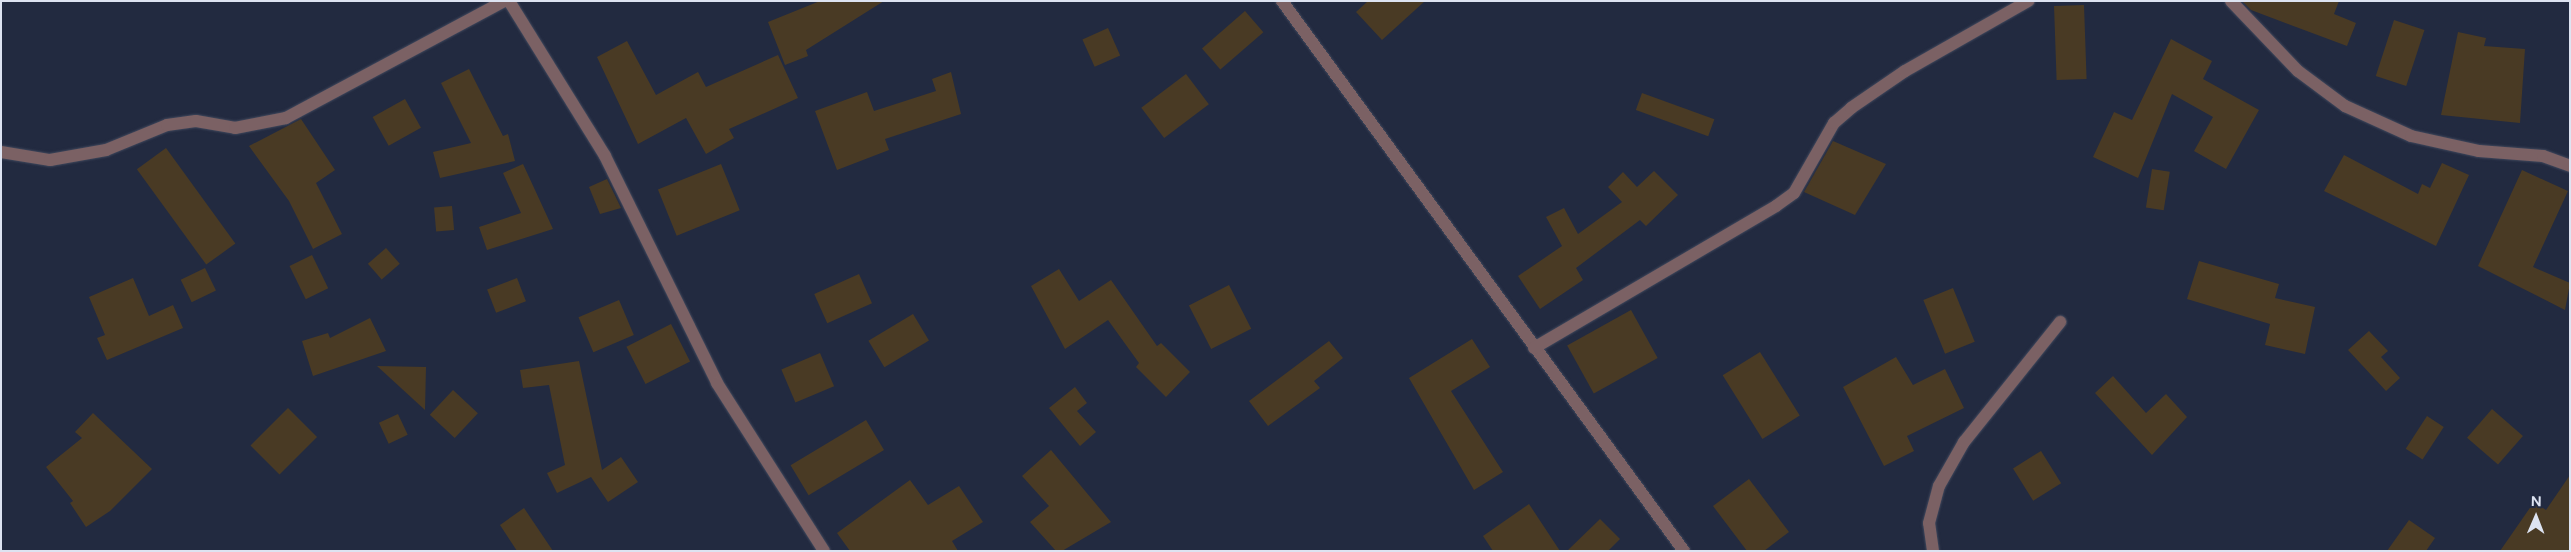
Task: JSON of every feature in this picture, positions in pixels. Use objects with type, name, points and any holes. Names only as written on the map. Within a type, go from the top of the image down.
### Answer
[{"type":"street","points":[[1,152],[50,160],[106,150],[167,125],[196,121],[236,128],[286,118],[504,1]]},
{"type":"street","points":[[509,1],[605,156],[717,383],[824,551]]},
{"type":"street","points":[[1282,1],[1684,551]]},
{"type":"street","points":[[1534,348],[1776,206],[1794,193],[1834,123],[1851,108],[1905,71],[2028,1]]},
{"type":"street","points":[[2231,1],[2298,71],[2345,106],[2411,136],[2480,151],[2542,156],[2570,166]]},
{"type":"street","points":[[1933,551],[1929,523],[1939,486],[1964,442],[2060,322]]},
{"type":"building","points":[[820,1],[884,1],[806,50],[808,56],[785,65],[768,22]]},
{"type":"building","points":[[1368,1],[1425,1],[1382,40],[1356,12]]},
{"type":"building","points":[[2242,1],[2339,1],[2334,14],[2356,23],[2347,46],[2251,10]]},
{"type":"building","points":[[2084,5],[2087,79],[2057,80],[2054,6]]},
{"type":"building","points":[[1245,11],[1263,32],[1220,70],[1202,48]]},
{"type":"building","points":[[2394,20],[2424,30],[2406,86],[2376,76]]},
{"type":"building","points":[[1108,28],[1120,55],[1095,67],[1082,39]]},
{"type":"building","points":[[2458,32],[2486,38],[2484,46],[2525,49],[2520,123],[2441,115]]},
{"type":"building","points":[[2171,39],[2212,61],[2203,79],[2259,110],[2226,169],[2194,151],[2213,117],[2172,94],[2138,178],[2093,157],[2114,112],[2132,120]]},
{"type":"building","points":[[627,41],[656,95],[698,72],[706,87],[778,55],[798,98],[729,129],[734,138],[706,154],[686,118],[638,144],[597,57]]},
{"type":"building","points":[[469,69],[503,136],[508,134],[515,161],[440,178],[433,152],[471,143],[441,83]]},
{"type":"building","points":[[951,72],[961,114],[885,139],[889,150],[837,170],[815,111],[867,92],[874,111],[936,91],[932,79]]},
{"type":"building","points":[[1186,74],[1209,104],[1164,138],[1141,108]]},
{"type":"building","points":[[1642,93],[1714,119],[1708,136],[1636,110]]},
{"type":"building","points":[[405,99],[421,128],[389,146],[373,117]]},
{"type":"building","points":[[301,119],[335,170],[316,183],[342,234],[313,249],[289,201],[249,146]]},
{"type":"building","points":[[1833,141],[1886,164],[1855,215],[1804,192]]},
{"type":"building","points":[[166,148],[235,243],[206,265],[137,169]]},
{"type":"building","points":[[2344,155],[2418,194],[2422,184],[2430,188],[2442,163],[2469,175],[2436,246],[2324,191]]},
{"type":"building","points":[[523,164],[553,229],[487,250],[479,227],[521,213],[503,173]]},
{"type":"building","points":[[721,164],[740,210],[677,236],[658,189]]},
{"type":"building","points":[[2152,169],[2170,172],[2164,210],[2146,208]]},
{"type":"building","points":[[2522,170],[2568,191],[2533,267],[2570,283],[2565,310],[2478,266]]},
{"type":"building","points":[[1654,171],[1678,195],[1646,226],[1640,220],[1576,268],[1583,280],[1540,309],[1518,276],[1562,246],[1546,217],[1564,208],[1578,234],[1622,202],[1608,187],[1623,172],[1637,187]]},
{"type":"building","points":[[607,179],[621,208],[600,214],[589,187]]},
{"type":"building","points":[[452,206],[454,230],[436,231],[434,208]]},
{"type":"building","points":[[386,248],[400,264],[382,280],[368,264]]},
{"type":"building","points":[[312,255],[328,288],[306,299],[290,266]]},
{"type":"building","points":[[2199,261],[2279,284],[2275,298],[2315,307],[2305,354],[2265,345],[2270,324],[2187,299]]},
{"type":"building","points":[[205,268],[216,290],[192,302],[181,280]]},
{"type":"building","points":[[1059,269],[1079,301],[1111,280],[1157,346],[1161,343],[1190,372],[1166,397],[1136,367],[1139,363],[1108,320],[1065,349],[1031,286]]},
{"type":"building","points":[[859,274],[872,303],[827,323],[814,294]]},
{"type":"building","points":[[133,278],[149,316],[173,305],[183,328],[107,360],[97,338],[105,335],[89,297]]},
{"type":"building","points":[[517,278],[526,301],[496,313],[487,289]]},
{"type":"building","points":[[1229,285],[1251,329],[1211,349],[1189,305]]},
{"type":"building","points":[[1953,288],[1975,342],[1945,354],[1923,300]]},
{"type":"building","points":[[619,300],[634,335],[593,352],[578,317]]},
{"type":"building","points":[[1631,310],[1658,358],[1594,393],[1567,345]]},
{"type":"building","points":[[913,314],[929,341],[884,367],[868,341]]},
{"type":"building","points":[[370,318],[386,351],[313,376],[302,341],[328,333],[330,338]]},
{"type":"building","points":[[671,324],[690,361],[646,384],[626,347]]},
{"type":"building","points":[[2369,331],[2388,351],[2381,357],[2400,378],[2386,391],[2348,350]]},
{"type":"building","points":[[1472,339],[1490,367],[1451,391],[1503,472],[1474,490],[1409,378]]},
{"type":"building","points":[[1329,341],[1343,358],[1314,381],[1320,388],[1268,426],[1249,401]]},
{"type":"building","points":[[1760,352],[1800,416],[1762,439],[1723,375]]},
{"type":"building","points":[[820,353],[834,386],[795,403],[781,369]]},
{"type":"building","points":[[1896,357],[1913,385],[1945,369],[1964,408],[1907,436],[1914,451],[1884,466],[1843,387]]},
{"type":"building","points":[[579,361],[602,470],[621,457],[638,482],[608,502],[591,477],[557,493],[547,473],[565,465],[549,385],[523,388],[520,370]]},
{"type":"building","points":[[377,366],[426,367],[425,410]]},
{"type":"building","points":[[2113,376],[2146,413],[2166,394],[2187,417],[2152,455],[2095,393]]},
{"type":"building","points":[[1075,387],[1087,403],[1077,411],[1096,432],[1080,446],[1049,408]]},
{"type":"building","points":[[453,390],[478,413],[455,438],[430,415]]},
{"type":"building","points":[[288,408],[317,437],[280,474],[251,445]]},
{"type":"building","points":[[2492,409],[2523,436],[2498,465],[2467,438]]},
{"type":"building","points":[[93,413],[152,469],[110,511],[86,527],[70,503],[73,501],[46,467],[82,438],[75,432]]},
{"type":"building","points":[[398,414],[408,435],[389,444],[379,423]]},
{"type":"building","points":[[2427,416],[2444,427],[2423,460],[2406,449]]},
{"type":"building","points":[[866,420],[884,450],[809,495],[791,465]]},
{"type":"building","points":[[1051,450],[1111,522],[1062,551],[1056,551],[1030,522],[1049,506],[1022,476]]},
{"type":"building","points":[[2041,451],[2061,483],[2033,501],[2013,468]]},
{"type":"building","points":[[2570,475],[2570,551],[2500,551],[2534,502],[2546,510]]},
{"type":"building","points":[[1749,479],[1789,532],[1764,551],[1747,551],[1713,506]]},
{"type":"building","points":[[910,480],[928,505],[959,486],[983,522],[952,541],[958,551],[850,551],[837,533]]},
{"type":"building","points":[[1529,504],[1560,551],[1493,551],[1483,536]]},
{"type":"building","points":[[524,508],[553,551],[517,551],[500,525]]},
{"type":"building","points":[[1600,519],[1620,539],[1608,551],[1567,551]]},
{"type":"building","points":[[2409,520],[2435,538],[2426,551],[2387,551]]}]
